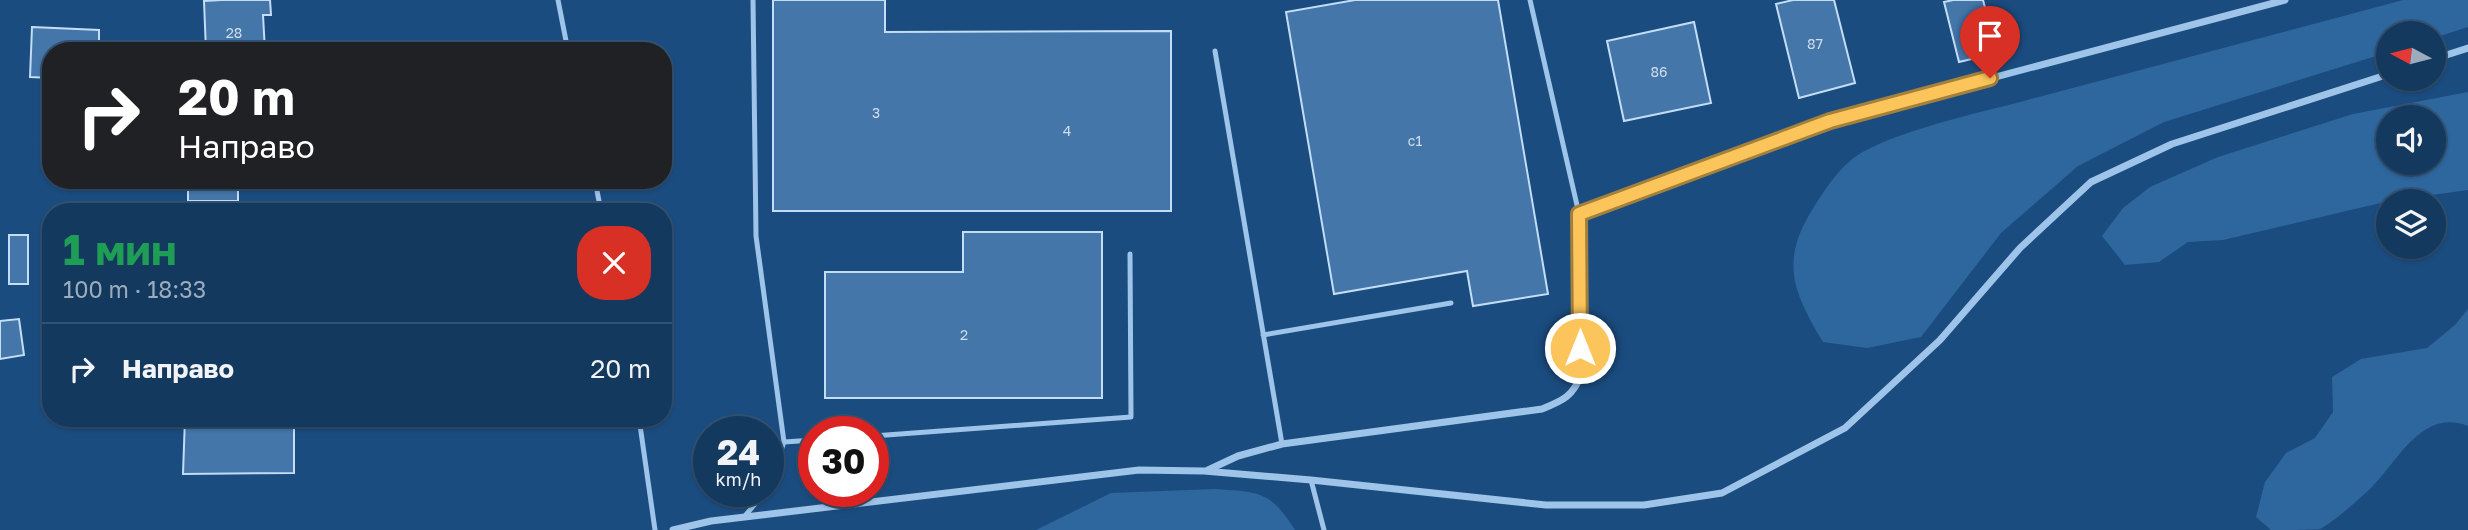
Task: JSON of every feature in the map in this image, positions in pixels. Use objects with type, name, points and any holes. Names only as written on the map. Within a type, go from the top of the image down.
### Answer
[{"type":"street","points":[[1204,471],[1238,457],[1282,444],[1542,409],[1565,400],[1577,387],[1581,374],[1579,214],[1830,121],[2285,0]]},
{"type":"street","points":[[2446,55],[2468,48]]},
{"type":"street","points":[[673,530],[711,521],[1139,470],[1204,471],[1311,480],[1546,505],[1644,505],[1722,493],[1845,428],[1940,340],[2020,248],[2091,182],[2172,144],[2376,78]]},
{"type":"lane","points":[[558,0],[566,42]]},
{"type":"lane","points":[[754,0],[756,236],[780,416]]},
{"type":"lane","points":[[1530,0],[1579,214]]},
{"type":"lane","points":[[1215,51],[1282,444]]},
{"type":"lane","points":[[889,435],[1132,417],[1130,254]]},
{"type":"lane","points":[[1264,335],[1451,303]]},
{"type":"lane","points":[[640,427],[655,530]]},
{"type":"lane","points":[[784,442],[798,441]]},
{"type":"lane","points":[[1311,480],[1324,530]]},
{"type":"lane","points":[[744,517],[752,507]]},
{"type":"lane","points":[[711,521],[713,530]]},
{"type":"shaded area","points":[[2403,0],[2468,0],[2468,27],[2446,34],[2446,21],[2376,21],[2376,56],[2164,122],[2078,166],[2001,233],[1921,337],[1867,348],[1823,342],[1797,288],[1794,256],[1805,222],[1832,180],[1850,161],[1884,142],[2024,101]]},
{"type":"shaded area","points":[[2468,92],[2468,190],[2446,193],[2446,189],[2376,189],[2376,204],[2223,240],[2188,242],[2159,262],[2125,265],[2102,236],[2123,208],[2150,187],[2218,157],[2353,114],[2376,110],[2376,175],[2446,175],[2446,105],[2400,105]]},
{"type":"shaded area","points":[[2468,309],[2468,426],[2452,422],[2437,424],[2424,431],[2412,440],[2371,488],[2320,529],[2271,530],[2256,517],[2265,482],[2286,453],[2315,438],[2333,412],[2332,377],[2361,359],[2427,348],[2455,325]]},
{"type":"shaded area","points":[[1214,489],[1242,491],[1270,500],[1295,530],[1036,530],[1111,493]]},
{"type":"building","points":[[270,0],[271,15],[263,15],[264,42],[206,42],[204,1]]},
{"type":"building","points":[[773,0],[885,0],[885,32],[1171,31],[1171,211],[773,211]]},
{"type":"building","points":[[1355,0],[1498,0],[1548,294],[1473,306],[1467,271],[1334,294],[1286,12]]},
{"type":"building","points":[[1793,0],[1834,0],[1855,83],[1799,98],[1776,4]]},
{"type":"building","points":[[1983,0],[1997,53],[1959,62],[1944,2]]},
{"type":"building","points":[[1694,22],[1711,103],[1624,121],[1607,41]]},
{"type":"building","points":[[32,27],[99,30],[99,42],[42,42],[42,78],[30,77]]},
{"type":"building","points":[[188,189],[238,189],[238,201],[188,201]]},
{"type":"building","points":[[963,232],[1102,232],[1102,398],[825,398],[825,272],[963,272]]},
{"type":"building","points":[[9,235],[28,235],[28,284],[9,284]]},
{"type":"building","points":[[19,319],[24,355],[0,359],[0,321]]},
{"type":"building","points":[[185,427],[294,427],[294,473],[183,474]]},
{"type":"route","points":[[1580,348],[1579,214],[1830,121],[1990,78]]}]
